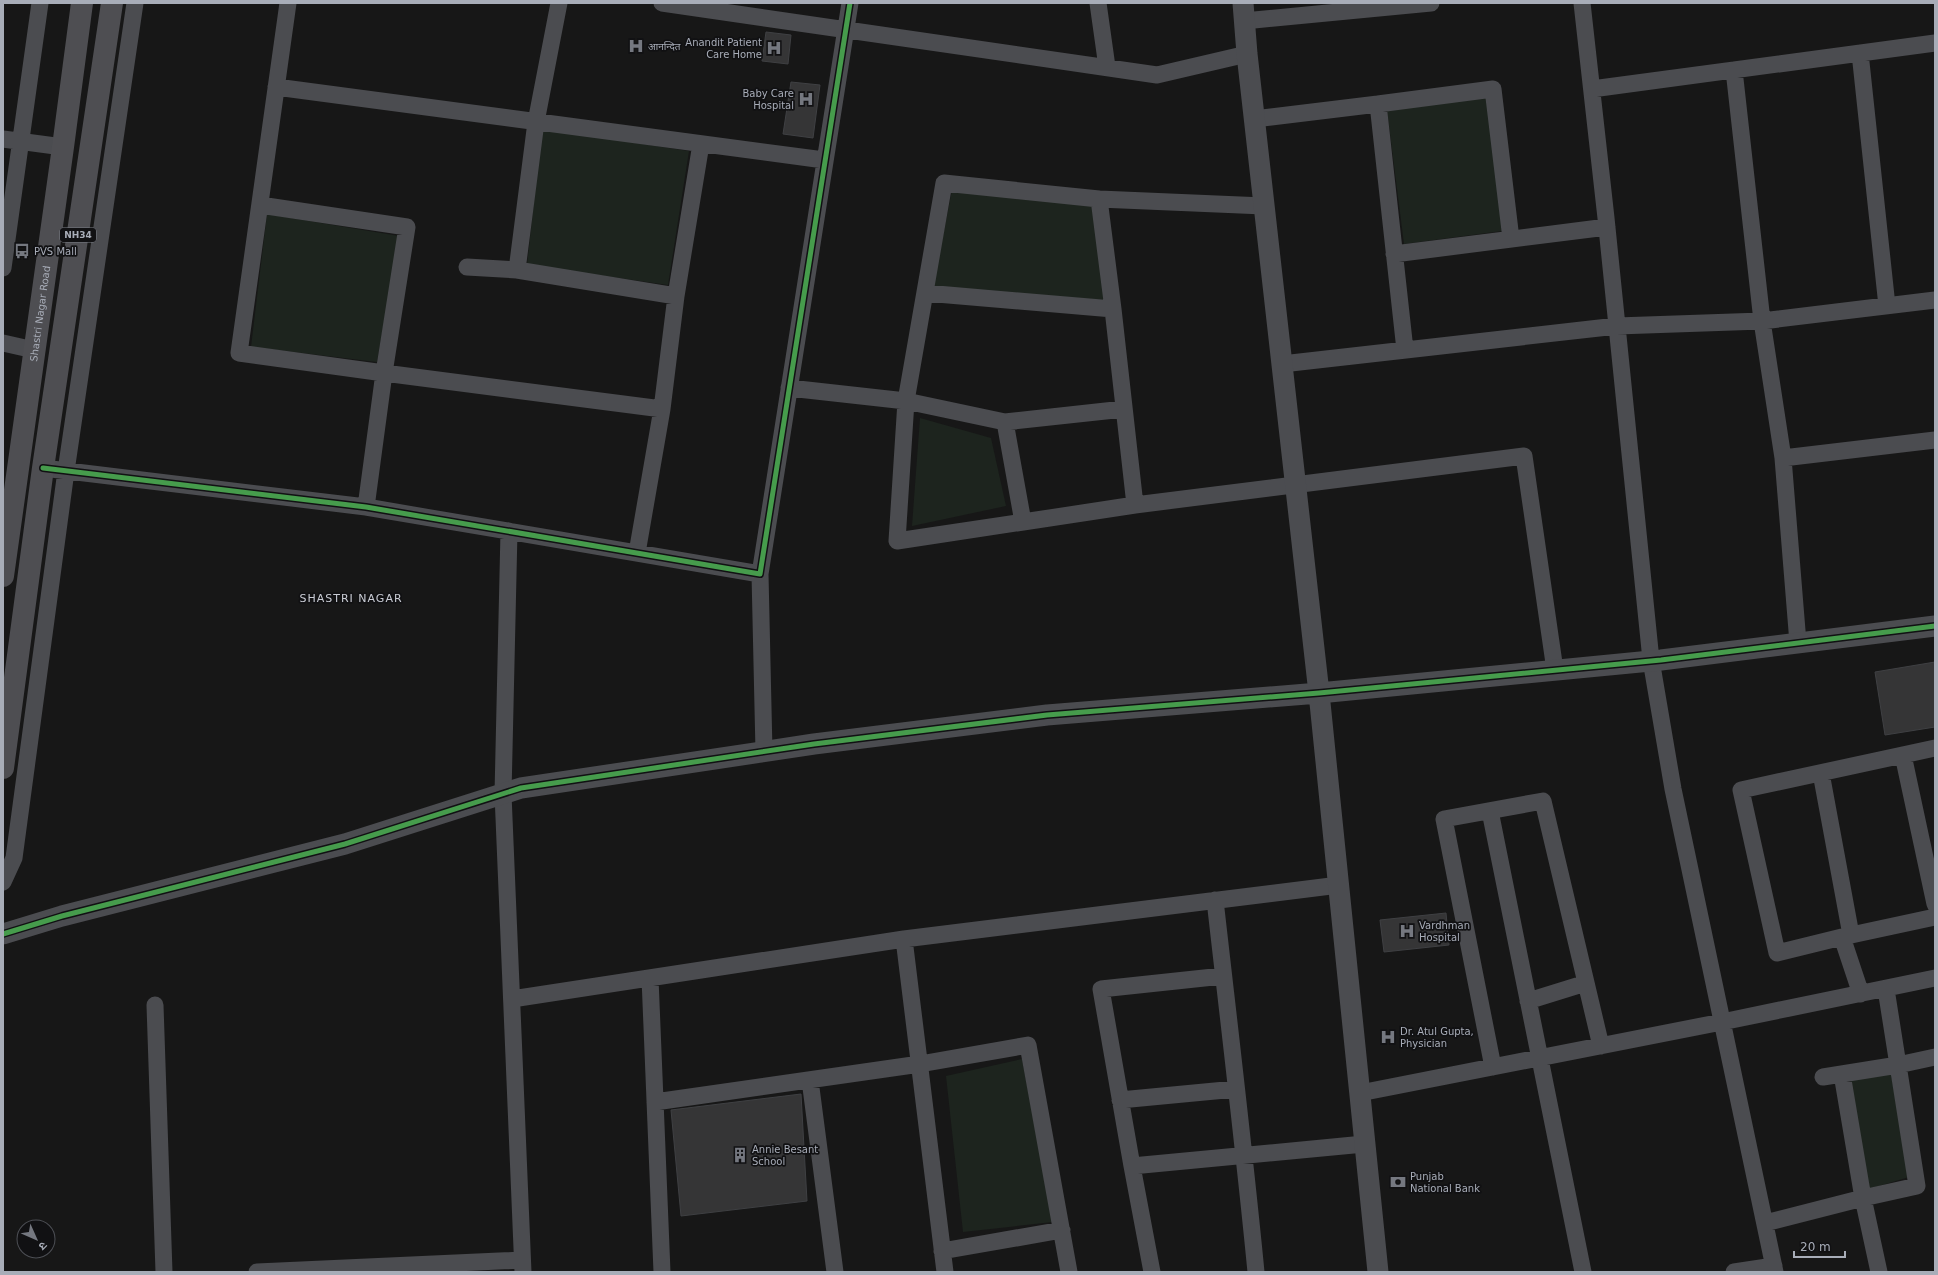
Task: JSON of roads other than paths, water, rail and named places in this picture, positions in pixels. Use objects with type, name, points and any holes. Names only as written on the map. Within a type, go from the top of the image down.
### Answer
[{"type":"highway","name":"Shastri Nagar Road","points":[[3,576],[6,530],[34,350],[82,3]]},
{"type":"highway","name":"NH34","points":[[3,768],[43,468],[112,3]]},
{"type":"highway","points":[[63,147],[90,150]]},
{"type":"street","points":[[3,268],[40,3]]},
{"type":"street","points":[[3,882],[14,858],[66,471],[135,3]]},
{"type":"street","points":[[288,3],[240,353],[384,373],[662,408]]},
{"type":"street","points":[[517,270],[536,122],[559,3]]},
{"type":"street","points":[[662,3],[715,7],[847,30],[1157,75],[1247,54]]},
{"type":"street","points":[[764,752],[760,574],[824,160],[847,30],[850,3]]},
{"type":"street","points":[[1098,3],[1107,67]]},
{"type":"street","points":[[1378,1272],[1319,693],[1243,12],[1431,3]]},
{"type":"street","points":[[1582,3],[1607,227],[1651,660],[1673,789],[1775,1269],[1734,1272]]},
{"type":"street","points":[[1592,89],[1935,43]]},
{"type":"street","points":[[1860,53],[1887,306]]},
{"type":"street","points":[[1734,70],[1762,321],[1783,458],[1798,642]]},
{"type":"street","points":[[276,87],[824,160]]},
{"type":"street","points":[[1254,119],[1493,89],[1511,239]]},
{"type":"street","points":[[1378,104],[1405,350]]},
{"type":"street","points":[[3,139],[63,147]]},
{"type":"street","points":[[637,553],[662,408],[676,296],[701,144]]},
{"type":"street","points":[[1264,206],[1099,199],[944,182],[906,401],[897,541],[1135,505],[1524,456],[1555,670]]},
{"type":"street","points":[[1099,199],[1135,505]]},
{"type":"street","points":[[260,205],[407,227],[384,373],[366,507]]},
{"type":"street","points":[[1394,254],[1607,227]]},
{"type":"street","points":[[467,267],[517,270],[676,296]]},
{"type":"street","points":[[925,293],[1113,309]]},
{"type":"street","points":[[1282,364],[1617,326],[1762,321],[1935,300]]},
{"type":"street","points":[[3,343],[34,350]]},
{"type":"street","points":[[789,388],[906,401],[1005,422],[1124,409]]},
{"type":"street","points":[[1005,422],[1023,522]]},
{"type":"street","points":[[1783,458],[1935,440]]},
{"type":"street","points":[[43,468],[366,507],[760,574]]},
{"type":"street","points":[[257,1272],[523,1266],[503,794],[509,531]]},
{"type":"street","points":[[3,934],[62,916],[345,844],[521,788],[764,752],[1047,715],[1319,693],[1555,670],[1935,626]]},
{"type":"street","points":[[1935,748],[1741,790],[1777,953],[1935,916]]},
{"type":"street","points":[[1903,755],[1935,904]]},
{"type":"street","points":[[1820,773],[1847,936],[1861,994]]},
{"type":"street","points":[[1493,1067],[1444,819],[1543,801],[1601,1046]]},
{"type":"street","points":[[1490,811],[1583,1272]]},
{"type":"street","points":[[512,999],[904,939],[1339,885]]},
{"type":"street","points":[[1215,900],[1245,1156],[1256,1272]]},
{"type":"street","points":[[904,939],[945,1272]]},
{"type":"street","points":[[1152,1272],[1101,989],[1223,976]]},
{"type":"street","points":[[650,978],[662,1272]]},
{"type":"street","points":[[1360,1093],[1722,1022],[1935,978]]},
{"type":"street","points":[[1528,1001],[1586,983]]},
{"type":"street","points":[[1765,1223],[1917,1186],[1886,988]]},
{"type":"street","points":[[155,1005],[164,1272]]},
{"type":"street","points":[[655,1102],[920,1064],[1028,1045],[1069,1272]]},
{"type":"street","points":[[1823,1077],[1898,1065],[1935,1057]]},
{"type":"street","points":[[1842,1074],[1863,1198],[1879,1272]]},
{"type":"street","points":[[810,1080],[835,1272]]},
{"type":"street","points":[[1120,1100],[1236,1089]]},
{"type":"street","points":[[1132,1166],[1364,1144]]},
{"type":"street","points":[[942,1251],[1062,1230]]},
{"type":"place","name":"आनन्दित","points":[[636,46]]},
{"type":"place","name":"Anandit Patient Care Home","points":[[774,48]]},
{"type":"place","name":"Baby Care Hospital","points":[[806,99]]},
{"type":"place","name":"PVS Mall","points":[[22,251]]},
{"type":"place","name":"Vardhman Hospital","points":[[1407,931]]},
{"type":"place","name":"Dr. Atul Gupta, Physician","points":[[1388,1037]]},
{"type":"place","name":"Annie Besant School","points":[[740,1155]]},
{"type":"place","name":"Punjab National Bank","points":[[1398,1182]]},
{"type":"district","name":"SHASTRI NAGAR","points":[[351,598]]}]
